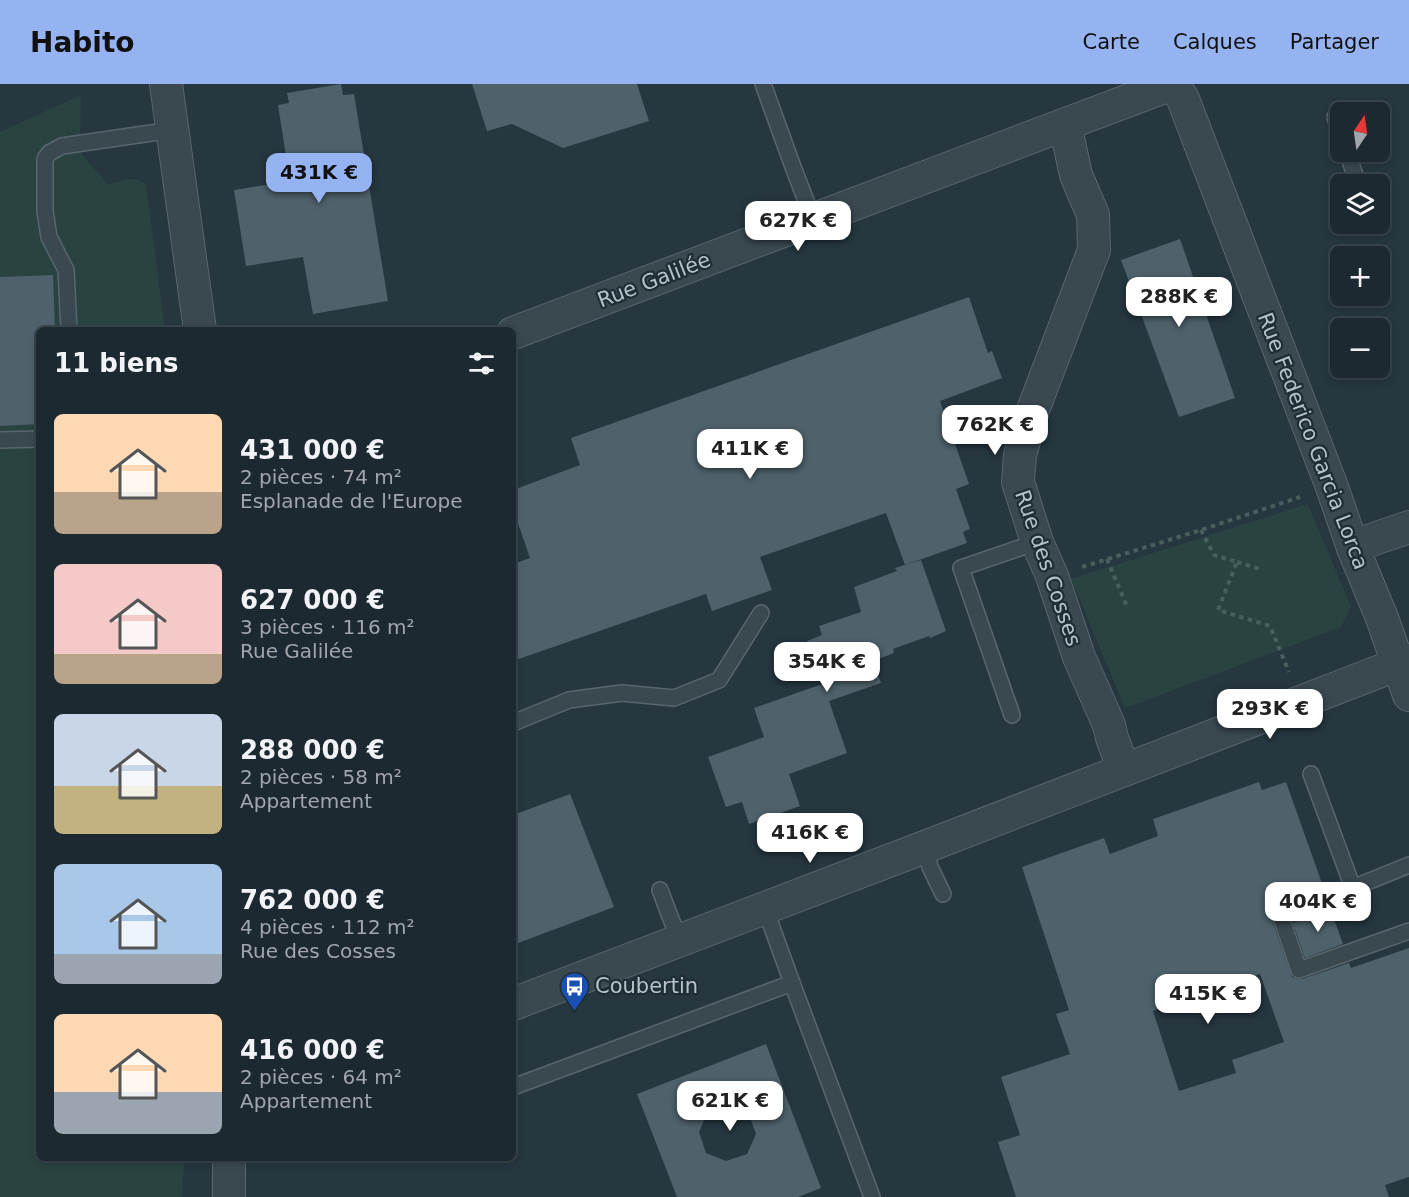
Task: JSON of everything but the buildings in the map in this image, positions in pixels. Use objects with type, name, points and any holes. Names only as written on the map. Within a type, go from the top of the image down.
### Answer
[{"type":"street","points":[[166,84],[200,327]]},
{"type":"street","name":"Rue Galilée","points":[[516,332],[1173,84]]},
{"type":"street","name":"Rue Federico Garcia Lorca","points":[[1173,84],[1183,99],[1201,144],[1332,487],[1353,548],[1404,662],[1409,696]]},
{"type":"street","name":"Rue des Cosses","points":[[1065,124],[1077,175],[1093,215],[1094,250],[1033,410],[1020,455],[1018,482],[1037,542],[1052,576],[1079,657],[1109,725],[1124,770]]},
{"type":"street","points":[[1353,548],[1409,527]]},
{"type":"street","points":[[516,1003],[1404,662]]},
{"type":"street","points":[[229,1161],[229,1197]]},
{"type":"lane","points":[[764,84],[813,219]]},
{"type":"lane","points":[[69,327],[66,270],[49,237],[45,211],[45,159],[49,153],[62,146],[172,130]]},
{"type":"lane","points":[[0,440],[36,439]]},
{"type":"lane","points":[[1012,715],[961,568],[1037,542]]},
{"type":"lane","points":[[516,722],[569,700],[622,693],[674,698],[720,680],[761,613]]},
{"type":"lane","points":[[1311,774],[1353,888]]},
{"type":"lane","points":[[925,847],[930,867],[943,894]]},
{"type":"lane","points":[[1409,865],[1281,917],[1299,970],[1409,931]]},
{"type":"lane","points":[[660,890],[679,940]]},
{"type":"lane","points":[[765,908],[872,1197]]},
{"type":"lane","points":[[516,1086],[792,983]]},
{"type":"path","points":[[1052,576],[1332,487]]},
{"type":"path","points":[[1201,530],[1214,555],[1263,570]]},
{"type":"path","points":[[1107,559],[1128,609]]},
{"type":"path","points":[[1237,562],[1218,610],[1270,626],[1300,702]]},
{"type":"green space","points":[[81,95],[80,152],[108,185],[132,179],[146,184],[165,327],[36,327],[36,1161],[184,1161],[182,1197],[0,1197],[0,132]]},
{"type":"green space","points":[[1308,504],[1351,607],[1341,627],[1125,708],[1071,579]]},
{"type":"place","name":"Coubertin","points":[[574,1012]]}]
